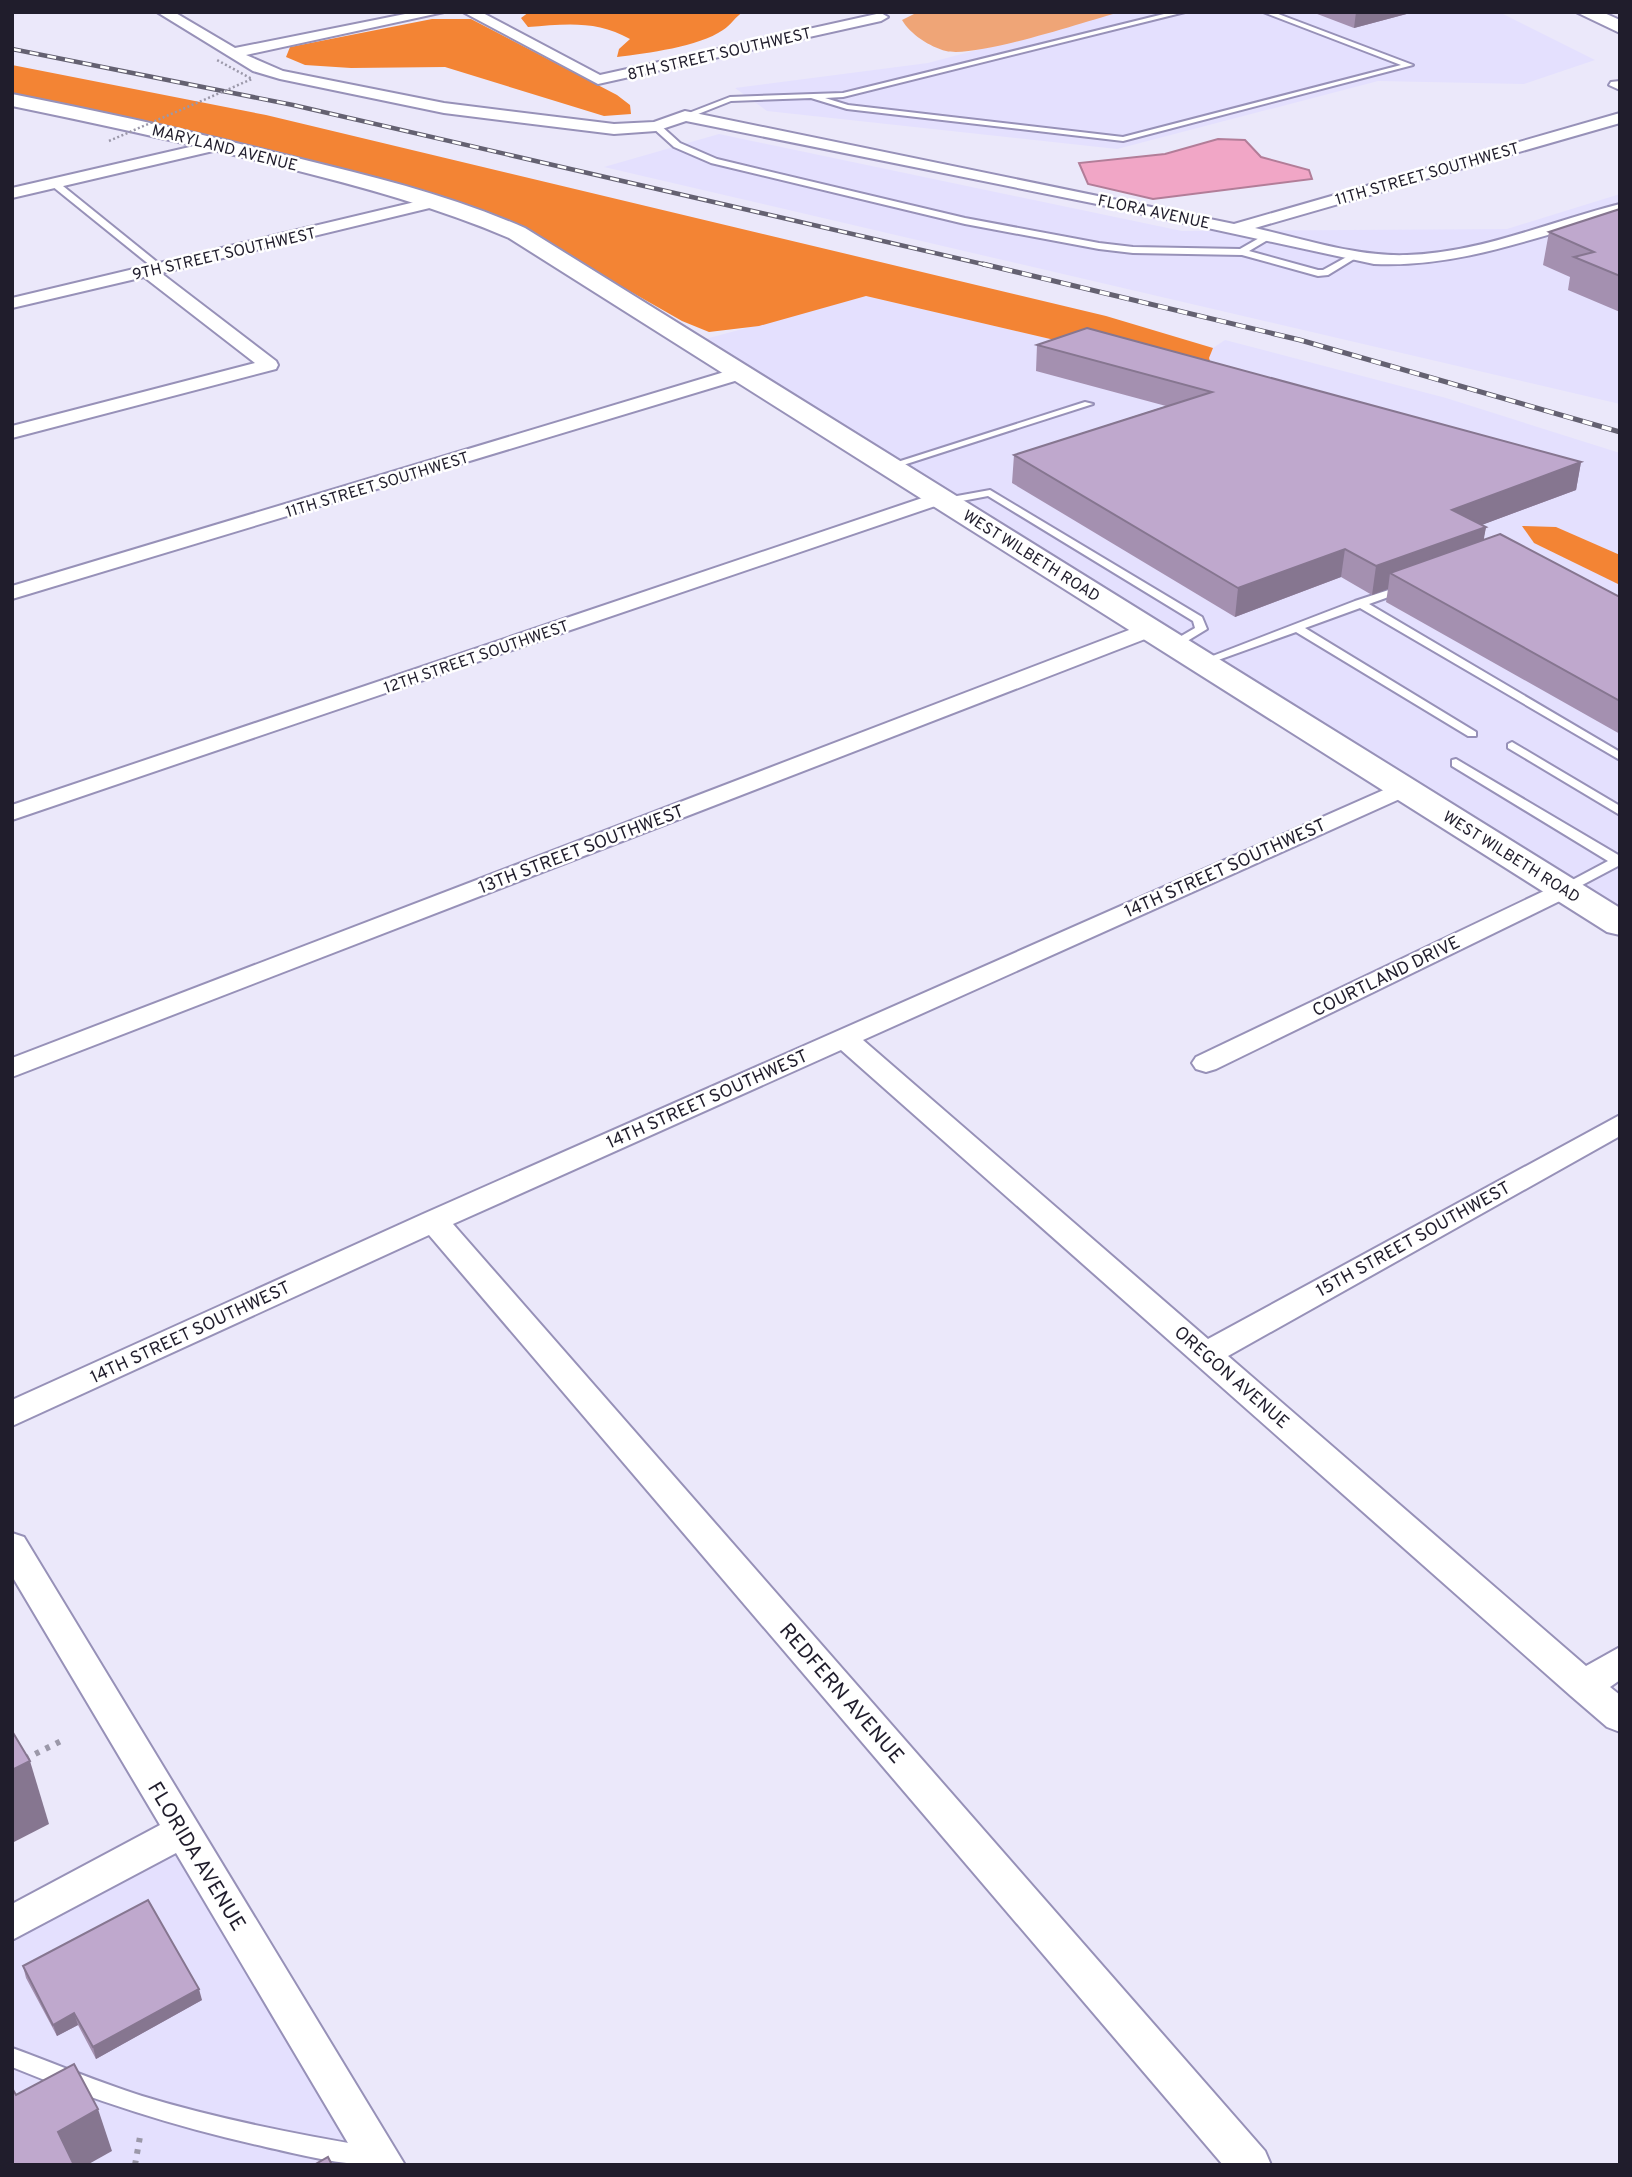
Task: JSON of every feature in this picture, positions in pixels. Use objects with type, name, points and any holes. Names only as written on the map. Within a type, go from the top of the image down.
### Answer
[{"type":"main road","points":[[1585,12],[1620,27]]},
{"type":"main road","name":"MARYLAND AVENUE","points":[[12,100],[220,145],[436,202]]},
{"type":"main road","name":"WEST WILBETH ROAD","points":[[436,202],[497,224],[536,244],[1620,924]]},
{"type":"street","points":[[164,12],[258,68],[280,75],[444,108],[614,129],[656,125],[685,116]]},
{"type":"street","points":[[233,53],[437,12]]},
{"type":"street","name":"8TH STREET SOUTHWEST","points":[[470,12],[598,79],[881,17]]},
{"type":"street","name":"FLORA AVENUE","points":[[685,116],[1389,261],[1436,260],[1620,209]]},
{"type":"street","name":"11TH STREET SOUTHWEST","points":[[1234,229],[1620,118]]},
{"type":"street","points":[[12,193],[220,145]]},
{"type":"street","name":"9TH STREET SOUTHWEST","points":[[12,303],[436,202]]},
{"type":"street","points":[[12,432],[269,365],[153,270]]},
{"type":"street","name":"11TH STREET SOUTHWEST","points":[[12,593],[741,373]]},
{"type":"street","name":"12TH STREET SOUTHWEST","points":[[12,813],[943,500]]},
{"type":"street","name":"13TH STREET SOUTHWEST","points":[[12,1068],[1150,629]]},
{"type":"street","name":"14TH STREET SOUTHWEST","points":[[12,1414],[434,1221],[1404,788]]},
{"type":"street","name":"COURTLAND DRIVE","points":[[1206,1063],[1565,889]]},
{"type":"street","name":"OREGON AVENUE","points":[[844,1038],[1620,1717]]},
{"type":"street","name":"15TH STREET SOUTHWEST","points":[[1206,1354],[1620,1124]]},
{"type":"street","name":"REDFERN AVENUE","points":[[434,1221],[1250,2165]]},
{"type":"street","name":"FLORIDA AVENUE","points":[[12,1546],[382,2162]]},
{"type":"street","points":[[1584,1686],[1620,1661]]},
{"type":"street","points":[[12,1923],[182,1832]]},
{"type":"lane","points":[[685,116],[730,99],[843,95],[1182,12]]},
{"type":"lane","points":[[814,97],[847,107],[1123,139],[1409,65],[1266,12]]},
{"type":"lane","points":[[656,125],[690,153],[714,161],[965,221],[1133,250],[1242,252],[1318,273],[1325,273],[1355,256]]},
{"type":"lane","points":[[55,184],[153,270]]},
{"type":"lane","points":[[1242,252],[1268,236]]},
{"type":"lane","points":[[890,467],[1088,404]]},
{"type":"lane","points":[[943,500],[990,493],[1198,619],[1201,629],[1175,644]]},
{"type":"lane","points":[[1202,662],[1422,581]]},
{"type":"lane","points":[[1359,603],[1620,757]]},
{"type":"lane","points":[[1296,627],[1472,734]]},
{"type":"lane","points":[[1512,747],[1620,811]]},
{"type":"lane","points":[[1456,763],[1618,861]]},
{"type":"lane","points":[[1565,889],[1618,861]]},
{"type":"lane","points":[[12,2057],[78,2085],[187,2118],[382,2162]]},
{"type":"path","points":[[110,141],[252,79],[217,60]]},
{"type":"path","points":[[15,1764],[65,1739]]},
{"type":"shaded area","points":[[529,12],[743,12],[723,30],[700,41],[617,57],[619,49],[630,39],[593,26],[568,24],[528,27],[521,18]]},
{"type":"shaded area","points":[[918,12],[1120,12],[1057,31],[961,52],[946,51],[934,46],[910,30],[902,20]]},
{"type":"shaded area","points":[[1120,12],[1499,12],[1595,60],[1524,84],[1378,81],[1117,149],[767,111],[735,88],[928,63]]},
{"type":"shaded area","points":[[432,19],[471,19],[617,95],[630,105],[631,114],[604,116],[445,67],[351,68],[305,65],[286,57],[290,47]]},
{"type":"shaded area","points":[[12,65],[266,115],[1106,316],[1213,348],[1209,358],[1213,371],[1183,370],[866,296],[759,326],[709,332],[682,321],[547,244],[455,202],[385,179],[12,95]]},
{"type":"shaded area","points":[[719,134],[1182,231],[1507,229],[1620,194],[1620,404],[604,167]]},
{"type":"shaded area","points":[[1218,139],[1245,140],[1261,157],[1309,170],[1312,179],[1153,199],[1088,184],[1079,163],[1165,154]]},
{"type":"shaded area","points":[[866,296],[1183,370],[1213,371],[1209,358],[1213,348],[1225,340],[1446,398],[1620,453],[1620,925],[694,342]]},
{"type":"shaded area","points":[[1522,526],[1556,527],[1620,555],[1620,585],[1534,543]]},
{"type":"shaded area","points":[[182,1832],[384,2165],[12,2165],[12,1923]]},
{"type":"building","points":[[1620,209],[1620,276],[1574,257],[1594,252],[1549,232]]},
{"type":"building","points":[[1087,328],[1581,462],[1452,510],[1486,527],[1376,566],[1345,549],[1238,588],[1014,455],[1212,392],[1037,345]]},
{"type":"building","points":[[1500,534],[1620,597],[1620,701],[1390,573]]},
{"type":"building","points":[[12,1731],[30,1761],[12,1770]]},
{"type":"building","points":[[148,1900],[199,1989],[93,2047],[74,2013],[53,2025],[23,1966]]},
{"type":"building","points":[[74,2064],[98,2109],[58,2132],[74,2165],[12,2165],[12,2088],[16,2095]]},
{"type":"building","points":[[328,2157],[332,2165],[314,2165]]},
{"type":"railway","points":[[12,49],[293,105],[991,266]]},
{"type":"railway","points":[[983,264],[1300,340],[1620,432]]}]
